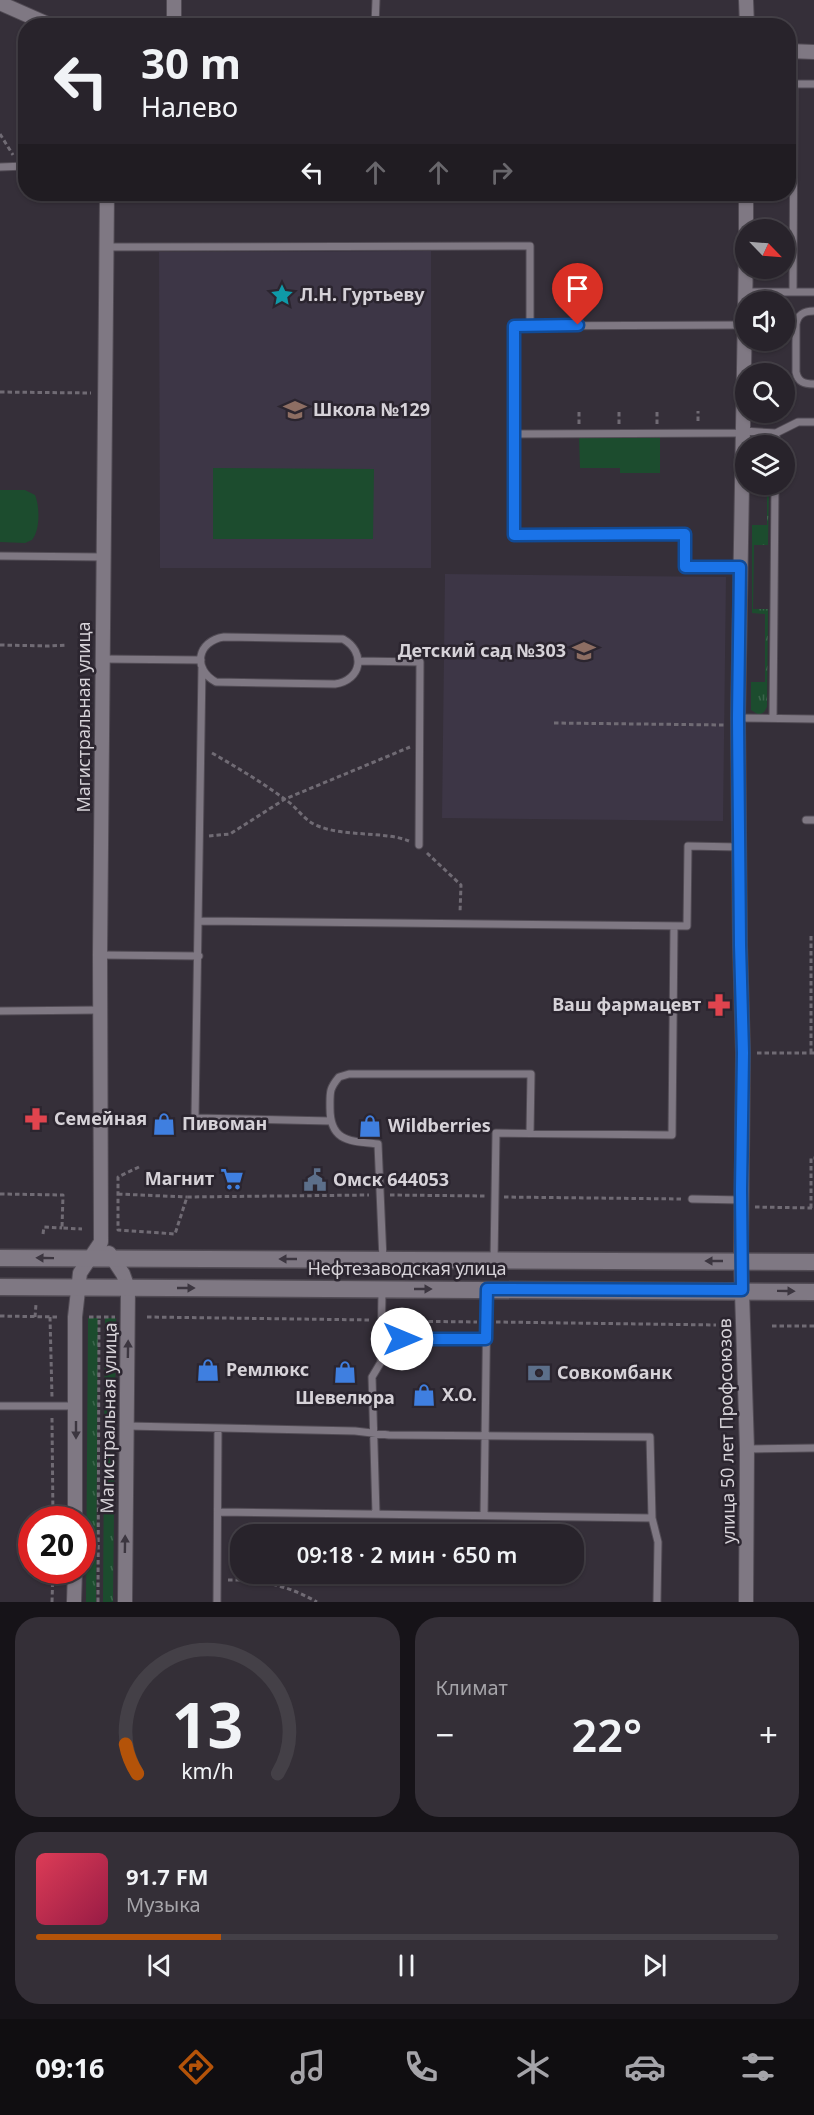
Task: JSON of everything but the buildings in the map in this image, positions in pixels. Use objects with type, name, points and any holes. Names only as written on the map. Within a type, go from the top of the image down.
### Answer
[{"type":"main road","name":"Нефтезаводская улица","points":[[0,1258],[814,1262]]},
{"type":"main road","name":"Нефтезаводская улица","points":[[0,1287],[814,1292]]},
{"type":"street","points":[[174,0],[174,18]]},
{"type":"street","points":[[746,0],[747,18]]},
{"type":"street","points":[[0,3],[34,18]]},
{"type":"street","points":[[796,51],[814,52]]},
{"type":"street","name":"Магистральная улица","points":[[75,1506],[77,1288],[80,1273],[101,1242],[100,955],[107,201]]},
{"type":"street","points":[[746,201],[746,219]]},
{"type":"street","name":"улица 50 лет Профсоюзов","points":[[744,351],[740,567],[733,722],[739,847],[743,1053],[741,1261],[747,1449],[746,1602]]},
{"type":"street","name":"Магистральная улица","points":[[101,1242],[123,1274],[128,1288],[125,1602]]},
{"type":"street","points":[[74,1602],[75,1584]]},
{"type":"lane","points":[[375,0],[375,18]]},
{"type":"lane","points":[[796,84],[814,84]]},
{"type":"lane","points":[[0,166],[18,166]]},
{"type":"lane","points":[[793,201],[793,291]]},
{"type":"lane","points":[[106,247],[530,246],[530,326]]},
{"type":"lane","points":[[795,292],[814,292]]},
{"type":"lane","points":[[814,311],[802,313],[797,318],[796,372],[797,378],[802,383],[814,384]]},
{"type":"lane","points":[[735,325],[514,326],[514,535],[685,534],[685,567],[740,567]]},
{"type":"lane","points":[[515,434],[776,433],[798,422],[814,422]]},
{"type":"lane","points":[[773,718],[775,495]]},
{"type":"lane","points":[[0,556],[103,557]]},
{"type":"lane","points":[[201,663],[210,678],[224,683],[335,684],[349,680],[357,669],[358,662],[354,648],[343,639],[217,638],[205,646],[201,663],[199,956],[195,1118],[330,1120]]},
{"type":"lane","points":[[102,659],[201,663]]},
{"type":"lane","points":[[358,662],[420,662],[418,845]]},
{"type":"lane","points":[[733,722],[773,718],[814,719]]},
{"type":"lane","points":[[199,921],[687,926],[688,846],[739,847]]},
{"type":"lane","points":[[494,1260],[496,1133],[672,1135],[674,926]]},
{"type":"lane","points":[[100,955],[199,956]]},
{"type":"lane","points":[[0,1011],[100,1010]]},
{"type":"lane","points":[[382,1260],[378,1144],[350,1141],[336,1133],[330,1120],[330,1089],[339,1077],[349,1074],[531,1074],[530,1134]]},
{"type":"lane","points":[[692,1199],[741,1204]]},
{"type":"lane","points":[[376,1514],[372,1377],[381,1362],[382,1288]]},
{"type":"lane","points":[[484,1515],[487,1289]]},
{"type":"lane","points":[[381,1339],[486,1339]]},
{"type":"lane","points":[[0,1406],[76,1407]]},
{"type":"lane","points":[[127,1426],[355,1431],[373,1434],[650,1437],[652,1518],[658,1542],[657,1602]]},
{"type":"lane","points":[[217,1602],[218,1428]]},
{"type":"lane","points":[[747,1449],[814,1448]]},
{"type":"lane","points":[[218,1512],[652,1518]]},
{"type":"path","points":[[0,134],[18,159]]},
{"type":"path","points":[[0,392],[105,393]]},
{"type":"path","points":[[0,645],[67,645]]},
{"type":"path","points":[[554,723],[733,722]]},
{"type":"path","points":[[200,839],[210,835],[230,834],[285,799],[420,743]]},
{"type":"path","points":[[201,747],[242,770],[285,799],[306,820],[318,826],[339,831],[405,839],[418,845],[461,885],[460,923]]},
{"type":"path","points":[[767,1053],[813,1053],[811,936]]},
{"type":"path","points":[[741,1204],[813,1208],[812,1158],[814,1158]]},
{"type":"path","points":[[139,1167],[118,1177],[118,1230],[175,1234],[188,1197]]},
{"type":"path","points":[[0,1194],[63,1195],[62,1228]]},
{"type":"path","points":[[118,1194],[188,1197],[379,1195],[692,1199]]},
{"type":"path","points":[[43,1234],[44,1227],[82,1229]]},
{"type":"path","points":[[35,1317],[36,1304]]},
{"type":"path","points":[[0,1316],[58,1317]]},
{"type":"path","points":[[84,1317],[117,1317]]},
{"type":"path","points":[[98,1602],[99,1317]]},
{"type":"path","points":[[147,1317],[716,1325]]},
{"type":"path","points":[[772,1326],[814,1326]]},
{"type":"path","points":[[217,1580],[267,1582],[287,1588],[317,1602]]},
{"type":"path","points":[[52,1584],[52,1602]]},
{"type":"shaded area","name":"Школа №129","points":[[431,251],[431,568],[160,568],[159,252]]},
{"type":"shaded area","name":"Детский сад №303","points":[[445,574],[726,577],[723,821],[442,818]]},
{"type":"green space","points":[[579,437],[660,437],[660,473],[620,473],[620,468],[580,468]]},
{"type":"green space","points":[[213,468],[374,469],[373,539],[213,539]]},
{"type":"green space","points":[[0,490],[25,490],[35,495],[38,519],[37,531],[32,540],[25,543],[0,542]]},
{"type":"green space","points":[[767,495],[769,495],[768,545],[754,545],[753,609],[768,609],[767,707],[759,715],[751,710],[751,682],[765,682],[765,614],[752,613],[752,525],[767,525]]},
{"type":"green space","points":[[88,1318],[98,1318],[96,1602],[86,1602],[86,1584],[96,1584],[96,1506],[87,1506]]},
{"type":"green space","points":[[105,1318],[116,1318],[113,1602],[103,1602]]},
{"type":"place","name":"Л.Н. Гуртьеву","points":[[282,295]]},
{"type":"place","name":"Школа №129","points":[[295,410]]},
{"type":"place","name":"Детский сад №303","points":[[584,651]]},
{"type":"place","name":"Ваш фармацевт","points":[[719,1005]]},
{"type":"place","name":"Семейная","points":[[36,1119]]},
{"type":"place","name":"Пивоман","points":[[164,1124]]},
{"type":"place","name":"Wildberries","points":[[370,1126]]},
{"type":"place","name":"Магнит","points":[[232,1179]]},
{"type":"place","name":"Омск 644053","points":[[315,1180]]},
{"type":"place","name":"Ремлюкс","points":[[208,1370]]},
{"type":"place","name":"Шевелюра","points":[[345,1372]]},
{"type":"place","name":"Совкомбанк","points":[[539,1373]]},
{"type":"place","name":"X.O.","points":[[424,1395]]},
{"type":"route","points":[[402,1339],[486,1339],[487,1289],[742,1290],[743,1053],[738,718],[740,567],[685,567],[685,534],[514,535],[514,326],[578,325]]}]
